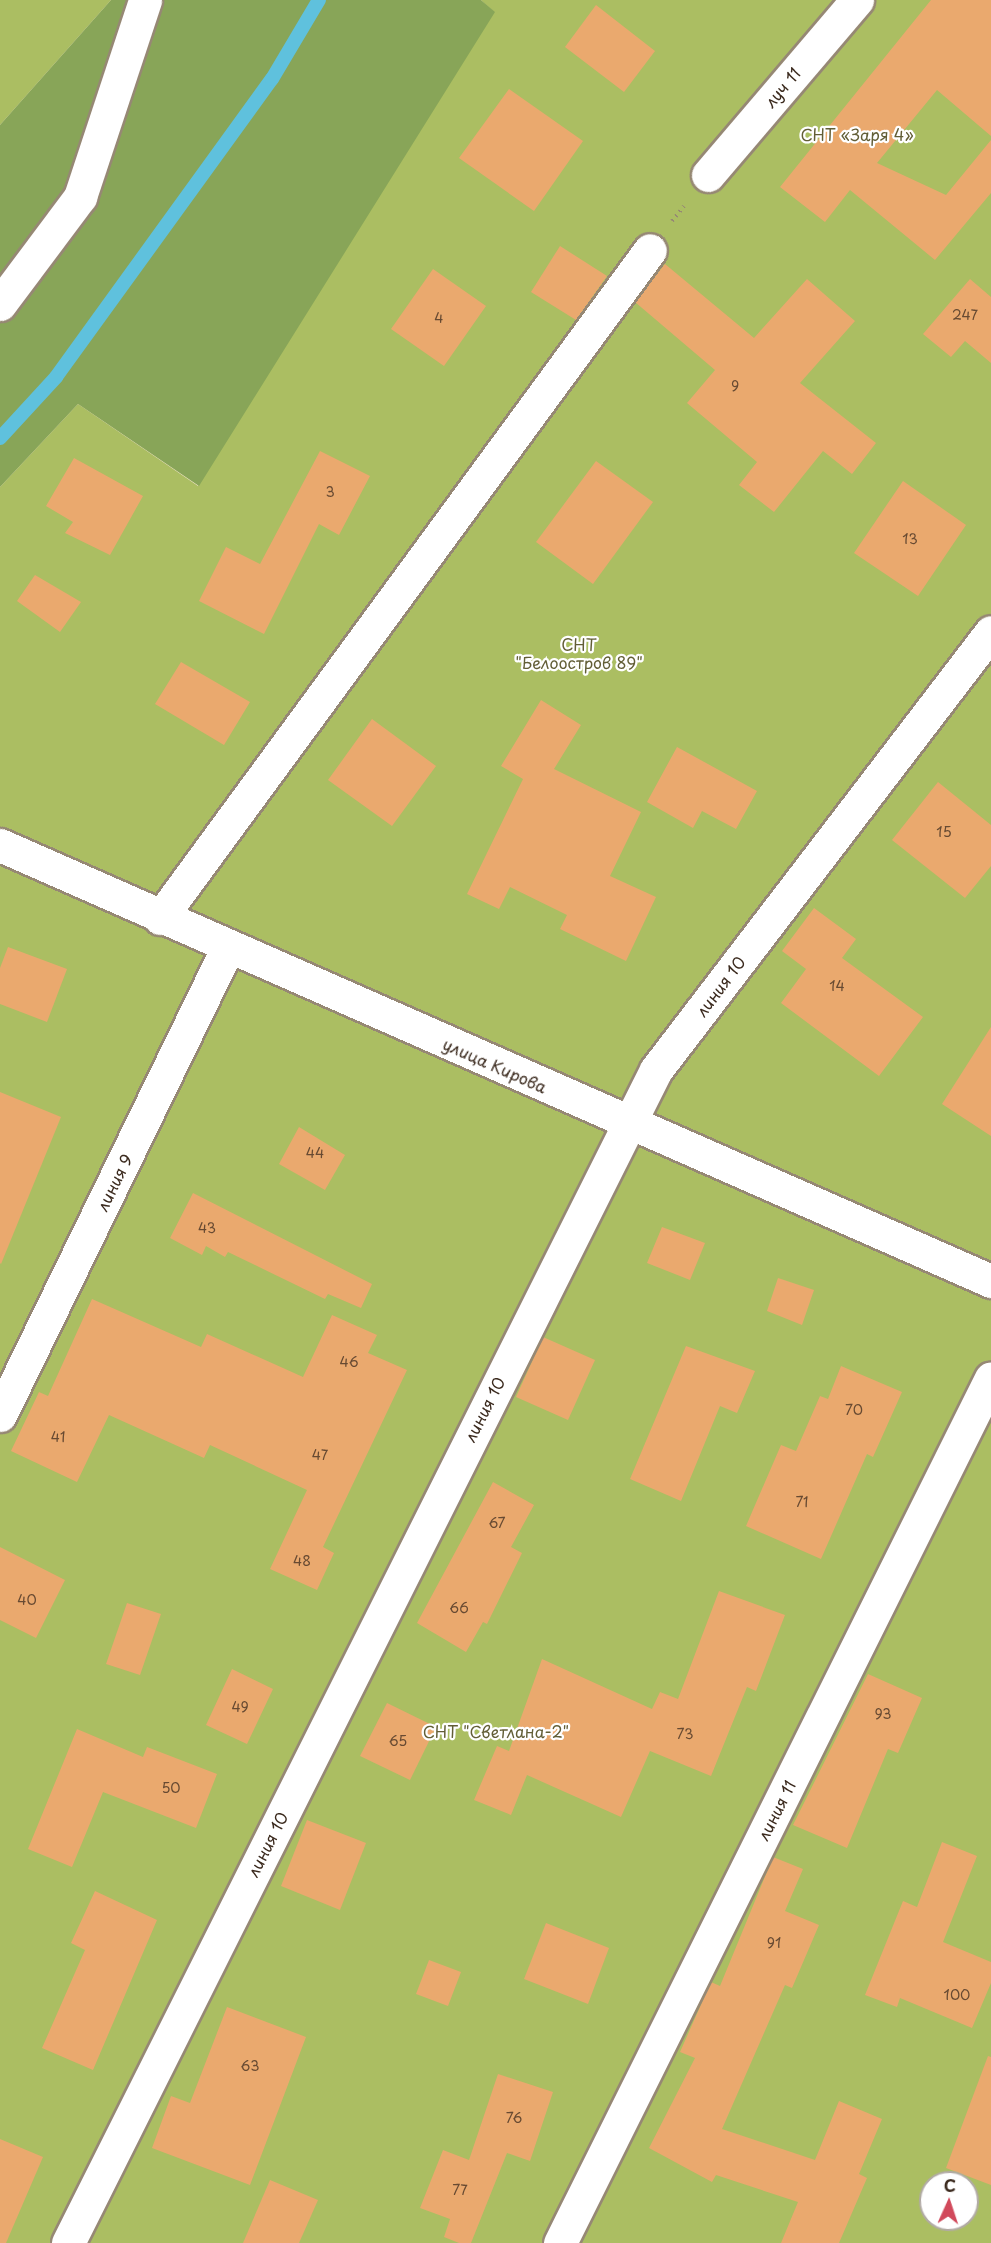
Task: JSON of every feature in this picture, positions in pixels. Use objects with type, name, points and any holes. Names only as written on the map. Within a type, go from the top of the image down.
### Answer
[{"type":"street","points":[[0,304],[80,197],[145,0]]},
{"type":"street","name":"луч 11","points":[[708,175],[857,0]]},
{"type":"street","points":[[160,918],[650,250]]},
{"type":"street","name":"линия 10","points":[[68,2243],[627,1123],[656,1070],[991,632]]},
{"type":"street","name":"улица Кирова","points":[[0,845],[227,949],[991,1281]]},
{"type":"street","name":"линия 9","points":[[0,1415],[227,949]]},
{"type":"street","name":"линия 11","points":[[560,2243],[991,1378]]},
{"type":"path","points":[[650,250],[708,175]]},
{"type":"green space","points":[[0,0],[111,0],[0,125]]},
{"type":"green space","points":[[111,0],[481,0],[495,12],[199,486],[78,404],[0,487],[0,125]]},
{"type":"green space","points":[[481,0],[991,0],[991,2243],[0,2243],[0,487],[78,404],[198,486],[494,12]]},
{"type":"building","points":[[931,0],[991,0],[991,136],[937,90],[877,163],[946,195],[991,140],[991,193],[935,260],[850,190],[825,222],[780,187]]},
{"type":"building","points":[[596,5],[655,51],[624,92],[565,47]]},
{"type":"building","points":[[509,89],[583,141],[534,211],[459,158]]},
{"type":"building","points":[[560,246],[607,276],[576,320],[531,292]]},
{"type":"building","points":[[665,264],[754,338],[807,279],[855,321],[800,383],[876,443],[852,474],[823,451],[774,512],[739,485],[757,462],[687,403],[715,370],[635,302]]},
{"type":"building","points":[[433,269],[486,306],[444,366],[391,329]]},
{"type":"building","points":[[970,279],[991,297],[991,363],[965,341],[951,357],[923,334]]},
{"type":"building","points":[[320,451],[370,476],[339,535],[319,524],[264,634],[199,601],[226,547],[260,564]]},
{"type":"building","points":[[74,458],[143,496],[110,555],[65,533],[73,522],[46,506]]},
{"type":"building","points":[[596,461],[653,502],[593,584],[536,542]]},
{"type":"building","points":[[903,481],[966,525],[918,596],[854,553]]},
{"type":"building","points":[[35,575],[81,602],[60,632],[17,601]]},
{"type":"building","points":[[181,662],[250,702],[224,745],[155,704]]},
{"type":"building","points":[[541,700],[581,725],[554,769],[641,812],[610,876],[656,897],[626,961],[560,929],[567,915],[510,887],[499,909],[467,894],[523,779],[501,766]]},
{"type":"building","points":[[372,719],[436,766],[392,826],[328,780]]},
{"type":"building","points":[[677,747],[757,791],[736,829],[702,811],[693,828],[647,802]]},
{"type":"building","points":[[938,782],[991,825],[991,866],[965,898],[892,840]]},
{"type":"building","points":[[814,908],[856,939],[842,958],[923,1017],[879,1076],[781,1003],[806,969],[782,951]]},
{"type":"building","points":[[8,947],[67,969],[47,1022],[0,1004],[0,968]]},
{"type":"building","points":[[991,1027],[991,1136],[942,1104]]},
{"type":"building","points":[[0,1092],[61,1117],[1,1264],[0,1263]]},
{"type":"building","points":[[299,1127],[345,1155],[325,1190],[279,1164]]},
{"type":"building","points":[[193,1193],[372,1284],[361,1308],[328,1294],[325,1299],[228,1252],[225,1257],[206,1246],[202,1255],[170,1238]]},
{"type":"building","points":[[662,1227],[705,1243],[690,1280],[647,1263]]},
{"type":"building","points":[[778,1278],[814,1290],[802,1325],[767,1311]]},
{"type":"building","points":[[92,1299],[201,1347],[207,1334],[303,1377],[332,1315],[377,1335],[368,1353],[407,1370],[323,1547],[334,1553],[317,1590],[270,1569],[307,1490],[210,1445],[204,1458],[109,1415],[77,1482],[11,1451],[39,1392],[48,1396]]},
{"type":"building","points":[[543,1337],[595,1360],[568,1420],[516,1397]]},
{"type":"building","points":[[686,1346],[755,1371],[737,1413],[720,1406],[681,1501],[630,1479]]},
{"type":"building","points":[[841,1366],[902,1392],[873,1457],[867,1454],[821,1559],[746,1526],[781,1445],[796,1451],[820,1396],[828,1399]]},
{"type":"building","points":[[493,1482],[534,1505],[511,1547],[522,1553],[487,1624],[483,1622],[466,1652],[417,1623]]},
{"type":"building","points":[[0,1547],[65,1580],[36,1638],[0,1620]]},
{"type":"building","points":[[719,1591],[785,1615],[756,1691],[747,1687],[711,1776],[650,1751],[621,1817],[527,1775],[511,1815],[474,1800],[497,1746],[509,1751],[542,1659],[652,1709],[660,1692],[678,1699]]},
{"type":"building","points":[[127,1603],[161,1614],[140,1675],[106,1664]]},
{"type":"building","points":[[232,1669],[273,1689],[247,1744],[206,1725]]},
{"type":"building","points":[[868,1674],[922,1698],[898,1753],[888,1749],[847,1848],[793,1825]]},
{"type":"building","points":[[387,1703],[436,1727],[410,1780],[360,1756]]},
{"type":"building","points":[[77,1729],[143,1757],[147,1747],[217,1774],[196,1828],[103,1792],[72,1867],[28,1849]]},
{"type":"building","points":[[307,1820],[366,1843],[340,1910],[281,1886]]},
{"type":"building","points":[[942,1842],[977,1856],[943,1942],[991,1962],[991,1983],[972,2028],[900,1998],[897,2007],[865,1995],[903,1901],[917,1907]]},
{"type":"building","points":[[773,1857],[803,1869],[785,1911],[819,1925],[792,1988],[785,1985],[722,2129],[815,2160],[839,2101],[882,2119],[859,2174],[867,2178],[839,2243],[781,2243],[798,2202],[716,2175],[712,2182],[649,2148],[695,2058],[680,2052],[711,1982],[720,1986]]},
{"type":"building","points":[[95,1891],[157,1920],[93,2070],[42,2048],[85,1950],[71,1943]]},
{"type":"building","points":[[546,1923],[609,1948],[588,2004],[524,1979]]},
{"type":"building","points":[[429,1960],[461,1972],[448,2006],[416,1994]]},
{"type":"building","points":[[227,2007],[306,2037],[250,2185],[152,2148],[171,2096],[190,2103]]},
{"type":"building","points":[[988,2056],[991,2057],[991,2185],[979,2180],[979,2171],[954,2171],[946,2168]]},
{"type":"building","points":[[498,2074],[553,2092],[530,2161],[507,2153],[471,2243],[459,2243],[444,2237],[450,2219],[420,2208],[443,2150],[469,2160]]},
{"type":"building","points":[[0,2139],[43,2157],[6,2243],[0,2243]]},
{"type":"building","points":[[270,2180],[318,2200],[299,2243],[243,2243]]},
{"type":"waterway","points":[[0,438],[56,377],[272,79],[319,0]]},
{"type":"park label","name":"СНТ «Заря 4»","points":[[857,134]]},
{"type":"park label","name":"СНТ \"Белоостров 89\"","points":[[579,653]]},
{"type":"park label","name":"СНТ \"Светлана-2\"","points":[[496,1731]]}]
